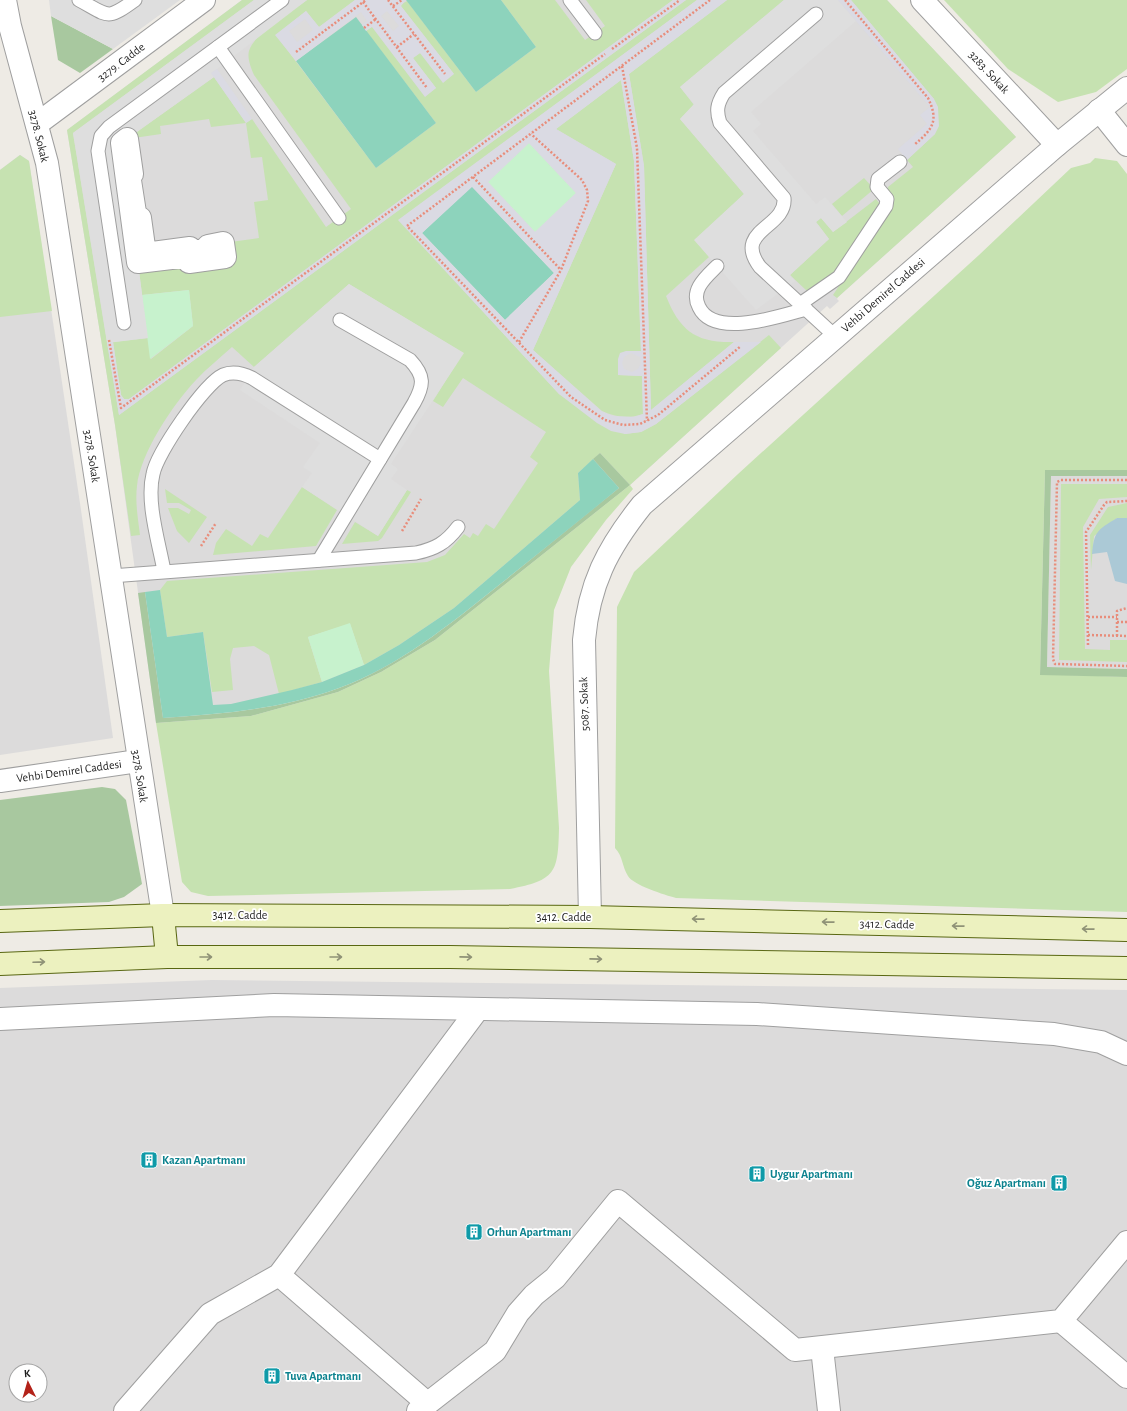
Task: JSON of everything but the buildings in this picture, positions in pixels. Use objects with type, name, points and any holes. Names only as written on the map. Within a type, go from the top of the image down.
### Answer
[{"type":"street","name":"3278. Sokak","points":[[5,0],[10,26],[47,163],[162,915]]},
{"type":"street","name":"3279. Cadde","points":[[37,124],[204,0]]},
{"type":"street","name":"3283. Sokak","points":[[922,0],[1057,145]]},
{"type":"street","name":"Vehbi Demirel Caddesi","points":[[642,505],[1057,145],[1127,88]]},
{"type":"street","points":[[1100,110],[1127,145]]},
{"type":"street","points":[[127,139],[132,174],[129,174],[133,204],[136,219],[140,218],[145,254],[190,248],[191,252],[208,250],[208,246],[223,243],[225,257],[189,262],[188,256],[138,262],[122,143],[127,139]]},
{"type":"street","name":"5087. Sokak","points":[[590,917],[583,670],[587,611],[594,584],[606,558],[622,531],[642,505]]},
{"type":"street","name":"Vehbi Demirel Caddesi","points":[[0,781],[138,761]]},
{"type":"street","points":[[162,915],[167,957]]},
{"type":"street","name":"3412. Cadde","points":[[0,921],[162,915],[590,917],[1127,930]]},
{"type":"street","points":[[0,964],[167,957],[450,957],[1127,968]]},
{"type":"street","points":[[0,1019],[274,1005],[757,1014],[1038,1033],[1101,1042],[1127,1054]]},
{"type":"street","points":[[125,1411],[210,1314],[279,1275],[478,1009]]},
{"type":"street","points":[[279,1275],[423,1407],[495,1352],[518,1313],[534,1295],[555,1278],[618,1201],[795,1350],[1061,1321],[1127,1242]]},
{"type":"street","points":[[1061,1321],[1127,1377]]},
{"type":"street","points":[[822,1348],[829,1411]]},
{"type":"lane","points":[[79,0],[106,15],[111,15],[116,14],[135,0]]},
{"type":"lane","points":[[124,323],[98,151],[98,143],[101,136],[109,127],[282,0]]},
{"type":"lane","points":[[570,0],[595,33]]},
{"type":"lane","points":[[816,14],[724,94],[717,107],[720,123],[784,198],[785,206],[782,212],[759,232],[753,240],[752,249],[754,259],[760,267],[836,336]]},
{"type":"lane","points":[[218,47],[339,218]]},
{"type":"lane","points":[[717,266],[698,288],[697,304],[706,317],[721,323],[737,323],[777,317],[803,307],[839,277],[886,206],[886,199],[877,188],[878,179],[899,163]]},
{"type":"lane","points":[[319,560],[420,391],[422,380],[418,369],[410,360],[340,320]]},
{"type":"lane","points":[[164,571],[151,497],[152,474],[175,429],[214,382],[222,376],[233,372],[244,374],[252,378],[380,459]]},
{"type":"lane","points":[[111,576],[416,553],[431,550],[444,543],[458,527]]},
{"type":"path","points":[[388,0],[445,74]]},
{"type":"path","points":[[393,6],[402,0]]},
{"type":"path","points":[[710,0],[407,226],[571,397],[605,420],[623,425],[640,424],[658,415],[777,317]]},
{"type":"path","points":[[845,0],[928,98],[932,107],[934,116],[928,132],[898,159],[899,163]]},
{"type":"path","points":[[296,52],[365,1],[376,19],[427,88]]},
{"type":"path","points":[[364,28],[376,19]]},
{"type":"path","points":[[397,47],[414,34]]},
{"type":"path","points":[[622,66],[638,155],[647,420]]},
{"type":"path","points":[[519,342],[561,270],[588,201],[587,190],[582,180],[531,134]]},
{"type":"path","points":[[473,177],[561,270]]},
{"type":"path","points":[[1127,480],[1061,480],[1057,482],[1053,659],[1055,664],[1127,666]]},
{"type":"path","points":[[388,555],[421,499]]},
{"type":"path","points":[[1088,645],[1088,528],[1104,504],[1107,502],[1127,501]]},
{"type":"path","points":[[1117,636],[1117,611],[1127,608]]},
{"type":"path","points":[[1088,617],[1117,617]]},
{"type":"path","points":[[1117,622],[1127,622]]},
{"type":"path","points":[[1088,635],[1127,636]]},
{"type":"shaded area","points":[[49,0],[180,0],[113,49],[51,16]]},
{"type":"shaded area","points":[[242,0],[887,0],[1016,137],[838,297],[837,299],[839,301],[830,309],[827,306],[630,485],[381,672],[156,723],[115,425],[67,130]]},
{"type":"shaded area","points":[[254,0],[307,0],[212,73],[214,77],[127,139],[129,197],[148,338],[107,343],[73,133]]},
{"type":"shaded area","points":[[355,0],[406,0],[401,6],[454,74],[443,83],[420,53],[413,58],[436,88],[425,97],[372,27],[366,31],[362,25],[367,21],[361,12],[296,61],[275,35],[306,11],[319,27]],"holes":[[[387,11],[399,26],[393,31],[381,16]],[[305,19],[313,30],[297,42],[289,31]]]},
{"type":"shaded area","points":[[673,0],[686,0],[119,415],[107,343],[113,342],[121,395],[124,399],[129,399]]},
{"type":"shaded area","points":[[697,0],[727,0],[629,74],[644,166],[651,410],[734,342],[761,342],[656,424],[641,432],[625,434],[611,431],[597,423],[559,394],[398,220]],"holes":[[[621,80],[634,161],[641,351],[626,351],[620,353],[618,359],[618,375],[642,376],[643,414],[634,417],[612,416],[601,411],[533,350],[616,164],[556,129]],[[529,143],[576,193],[535,232],[488,182]],[[472,187],[554,273],[505,320],[422,233]],[[631,353],[640,357],[641,363],[638,369],[632,372],[624,369],[622,363],[624,357]]]},
{"type":"shaded area","points":[[784,0],[838,0],[856,21],[751,112],[761,124],[753,131],[816,204],[825,197],[847,222],[833,232],[821,218],[816,222],[829,239],[790,275],[795,281],[756,310],[694,240],[744,194],[680,119],[694,104],[680,87]]},
{"type":"shaded area","points":[[838,0],[851,0],[934,99],[938,107],[939,126],[935,134],[907,160],[898,149],[927,124],[920,115],[930,107]]},
{"type":"shaded area","points":[[217,69],[252,119],[246,123],[211,73]]},
{"type":"shaded area","points":[[20,155],[29,161],[113,738],[0,755],[0,170]]},
{"type":"shaded area","points":[[349,284],[464,353],[391,464],[398,469],[391,479],[407,490],[378,536],[302,487],[312,473],[303,467],[320,443],[240,390],[254,367]]},
{"type":"shaded area","points":[[1051,476],[1127,476],[1127,669],[1047,667]]},
{"type":"shaded area","points":[[212,980],[1127,990],[1127,1411],[0,1411],[0,988]]},
{"type":"green space","points":[[242,0],[254,0],[73,133],[119,415],[686,0],[697,0],[399,220],[559,394],[625,434],[641,432],[656,424],[769,335],[781,348],[630,485],[600,453],[578,473],[580,500],[454,608],[399,645],[364,665],[350,624],[308,637],[322,682],[279,694],[269,655],[254,646],[233,648],[230,659],[233,690],[212,692],[203,632],[167,637],[160,590],[167,581],[427,562],[445,555],[464,534],[470,538],[473,533],[478,536],[486,524],[494,529],[538,463],[530,457],[546,432],[463,378],[443,407],[433,401],[463,353],[349,284],[254,367],[232,347],[205,371],[187,390],[159,430],[144,459],[139,473],[136,492],[140,535],[131,536],[115,425],[67,130]]},
{"type":"green space","points":[[307,0],[355,0],[319,27],[306,11],[276,35],[376,168],[436,123],[366,31],[372,26],[425,96],[436,88],[413,58],[420,53],[454,74],[400,5],[407,1],[476,92],[536,47],[501,0],[555,0],[585,40],[605,26],[586,0],[673,0],[129,399],[124,399],[121,395],[113,342],[148,338],[151,359],[193,326],[189,290],[142,295],[138,262],[223,243],[259,238],[254,202],[268,200],[262,157],[251,158],[246,123],[252,119],[326,227],[351,209],[254,75],[249,57],[249,51],[258,37],[274,23]]},
{"type":"green space","points":[[406,0],[501,0],[536,47],[476,92]]},
{"type":"green space","points":[[727,0],[784,0],[680,87],[694,105],[680,119],[744,194],[695,240],[709,257],[666,296],[677,318],[691,332],[699,337],[709,340],[734,342],[651,410],[644,166],[629,74]]},
{"type":"green space","points":[[851,0],[887,0],[1016,137],[837,298],[833,295],[893,204],[892,197],[887,191],[888,187],[913,167],[907,160],[935,134],[934,99]]},
{"type":"green space","points":[[944,0],[1127,0],[1127,69],[1096,92],[1058,102],[1008,69]]},
{"type":"green space","points":[[51,16],[113,49],[80,73],[58,60]]},
{"type":"green space","points":[[356,17],[436,123],[376,168],[296,61]]},
{"type":"green space","points":[[214,77],[246,123],[211,127],[209,119],[160,126],[161,134],[127,139]]},
{"type":"green space","points":[[621,80],[634,161],[641,351],[623,352],[618,375],[642,376],[643,414],[627,417],[612,415],[602,411],[533,350],[616,164],[556,129]]},
{"type":"green space","points":[[529,143],[576,193],[535,232],[488,182]]},
{"type":"green space","points":[[20,155],[29,161],[52,311],[0,317],[0,170]]},
{"type":"green space","points":[[1095,158],[1117,161],[1127,174],[1127,470],[1045,470],[1040,674],[1127,677],[1127,912],[676,898],[636,883],[628,876],[620,854],[615,848],[617,607],[634,572],[738,474],[979,255],[1071,168],[1090,163]]},
{"type":"green space","points":[[864,178],[874,189],[842,216],[832,204]]},
{"type":"green space","points":[[472,186],[554,273],[505,320],[422,233]]},
{"type":"green space","points":[[876,199],[880,204],[834,272],[807,291],[790,275],[829,239],[816,222],[821,218],[833,232]]},
{"type":"green space","points":[[189,290],[193,326],[150,359],[142,295]]},
{"type":"green space","points":[[600,453],[630,485],[435,640],[381,672],[338,692],[251,716],[156,723],[138,593],[145,592],[163,718],[208,715],[274,706],[318,695],[361,679],[423,643],[480,600],[619,488],[593,459]]},
{"type":"green space","points":[[593,459],[619,488],[461,615],[403,656],[361,679],[339,688],[296,701],[274,706],[208,715],[163,718],[145,592],[160,590],[167,637],[203,632],[213,705],[231,704],[322,682],[364,665],[399,645],[454,608],[580,500],[578,473]]},
{"type":"green space","points":[[1045,470],[1127,470],[1127,476],[1051,476],[1047,667],[1127,669],[1127,677],[1040,675]]},
{"type":"green space","points":[[1061,484],[1127,484],[1127,497],[1099,499],[1083,527],[1085,649],[1110,650],[1110,640],[1127,640],[1127,662],[1059,660]]},
{"type":"green space","points":[[630,485],[633,489],[606,520],[571,567],[554,610],[549,671],[559,828],[555,865],[545,878],[525,886],[510,889],[208,896],[191,892],[182,882],[156,723],[251,716],[338,692],[381,672],[435,640]]},
{"type":"green space","points":[[302,487],[337,510],[316,546],[213,555],[216,543],[226,529],[252,546],[260,534],[268,538]]},
{"type":"green space","points":[[165,489],[207,517],[189,543],[177,531],[168,508],[178,508],[189,514],[191,510],[179,503],[167,503]]},
{"type":"green space","points":[[407,490],[411,492],[382,538],[378,541],[342,544],[355,522],[378,536]]},
{"type":"green space","points":[[1127,503],[1127,518],[1117,518],[1094,536],[1091,570],[1090,535],[1108,507]]},
{"type":"green space","points":[[350,623],[364,665],[322,682],[308,637]]},
{"type":"green space","points":[[102,787],[115,789],[126,800],[142,884],[124,897],[109,902],[0,906],[0,800]]},
{"type":"water","points":[[1117,518],[1127,518],[1127,584],[1115,581],[1107,552],[1092,554],[1094,541],[1098,532]]},
{"type":"place","name":"Kazan Apartmanı","points":[[149,1160]]},
{"type":"place","name":"Uygur Apartmanı","points":[[757,1174]]},
{"type":"place","name":"Oğuz Apartmanı","points":[[1059,1183]]},
{"type":"place","name":"Orhun Apartmanı","points":[[474,1232]]},
{"type":"place","name":"Tuva Apartmanı","points":[[272,1376]]}]
